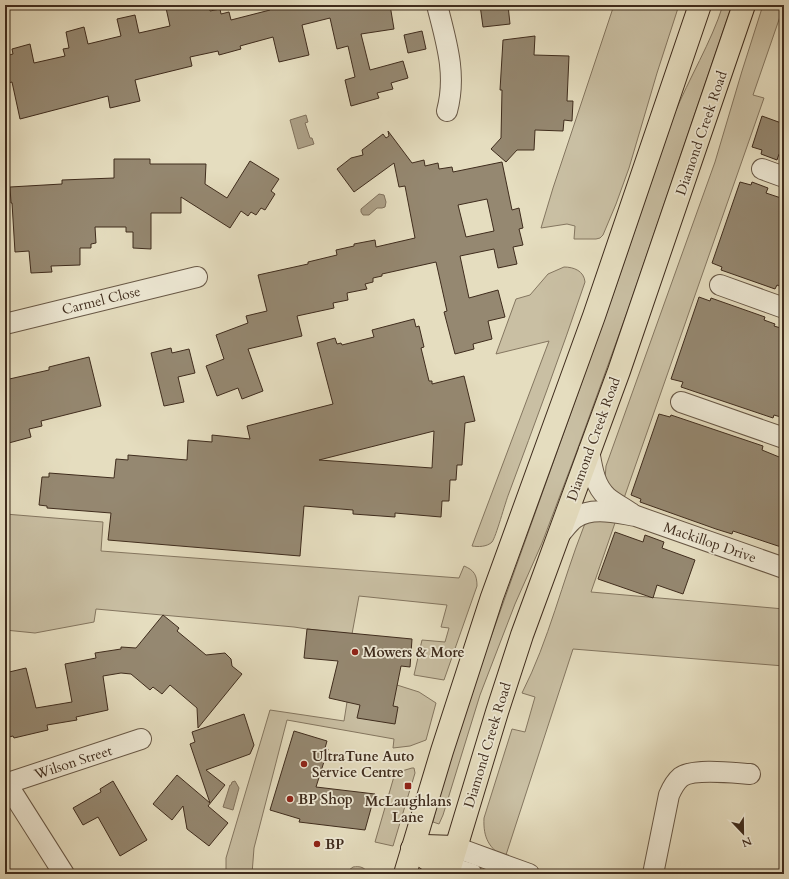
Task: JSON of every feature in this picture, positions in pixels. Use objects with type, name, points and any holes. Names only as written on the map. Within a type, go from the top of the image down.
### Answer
[{"type":"main road","points":[[405,874],[442,752],[494,591],[594,316],[700,5]]},
{"type":"main road","name":"Diamond Creek Road","points":[[451,863],[522,635],[621,363],[744,5]]},
{"type":"main road","points":[[412,849],[433,863],[451,863]]},
{"type":"street","points":[[437,5],[449,55],[452,79],[451,97],[447,111]]},
{"type":"street","points":[[762,169],[784,177]]},
{"type":"street","name":"Carmel Close","points":[[5,324],[197,277]]},
{"type":"street","points":[[720,285],[784,308]]},
{"type":"street","points":[[681,402],[784,438]]},
{"type":"street","name":"Mackillop Drive","points":[[589,450],[594,474],[600,488],[608,497],[636,516]]},
{"type":"street","name":"Mackillop Drive","points":[[558,536],[575,518],[586,513],[597,511],[636,516],[784,568]]},
{"type":"street","name":"Wilson Street","points":[[6,784],[141,739]]},
{"type":"street","points":[[653,874],[669,795],[674,784],[682,776],[707,772],[750,774]]},
{"type":"street","points":[[6,784],[64,874]]},
{"type":"street","points":[[451,863],[472,874]]},
{"type":"street","points":[[451,863],[529,874]]},
{"type":"shaded area","points":[[614,5],[679,5],[629,168],[603,235],[596,239],[574,239],[575,226],[567,224],[541,228]]},
{"type":"shaded area","points":[[723,5],[732,5],[629,307],[542,543],[515,604],[480,695],[443,815],[439,824],[433,822],[440,791],[486,651],[614,292],[674,115],[706,47]]},
{"type":"shaded area","points":[[763,5],[784,5],[753,95],[764,98],[623,501],[605,479],[606,466],[715,162]]},
{"type":"shaded area","points":[[306,115],[308,122],[305,123],[310,138],[312,138],[314,144],[298,149],[290,120]]},
{"type":"shaded area","points":[[379,194],[384,195],[386,202],[385,207],[377,208],[369,215],[363,215],[361,209]]},
{"type":"shaded area","points":[[564,267],[581,272],[585,282],[507,498],[494,539],[490,544],[485,546],[472,546],[549,341],[496,354],[516,299],[530,295],[548,274]]},
{"type":"shaded area","points":[[5,514],[103,522],[101,551],[459,578],[464,566],[474,573],[477,586],[444,680],[414,675],[422,640],[445,642],[449,628],[441,627],[447,605],[359,596],[352,634],[294,627],[96,609],[94,622],[35,633],[5,630]]},
{"type":"shaded area","points":[[616,520],[591,592],[784,609],[784,666],[573,649],[505,858],[488,842],[484,818],[512,729],[525,732],[535,697],[522,693],[532,673],[548,632],[584,526],[587,522]]},
{"type":"shaded area","points":[[397,685],[419,692],[436,703],[426,740],[410,746],[393,748],[394,739],[287,720],[254,848],[252,874],[226,874],[226,858],[270,710],[344,721],[347,702]]},
{"type":"shaded area","points":[[414,768],[415,773],[393,846],[375,842],[395,773]]},
{"type":"shaded area","points":[[235,781],[239,788],[233,810],[223,807],[230,785]]},
{"type":"shaded area","points":[[353,867],[362,868],[368,874],[344,874]]},
{"type":"building","points":[[177,5],[209,5],[210,11],[220,9],[221,14],[229,12],[231,20],[270,10],[269,5],[390,5],[394,29],[361,34],[370,70],[403,61],[408,78],[391,83],[393,89],[377,93],[379,98],[351,106],[345,80],[355,77],[348,46],[337,49],[330,18],[302,25],[309,55],[279,62],[273,37],[240,46],[241,49],[219,55],[218,51],[190,57],[192,66],[135,80],[140,101],[110,108],[108,96],[20,119],[12,82],[5,84],[5,56],[13,54],[12,49],[30,44],[34,63],[65,56],[63,49],[69,48],[66,32],[84,27],[88,44],[121,36],[117,19],[135,15],[139,33],[170,26],[166,8]]},
{"type":"building","points":[[480,5],[508,5],[510,24],[483,27]]},
{"type":"building","points":[[422,31],[426,49],[408,53],[404,35]]},
{"type":"building","points":[[535,36],[534,55],[569,56],[567,101],[573,101],[572,121],[564,120],[563,131],[535,130],[534,150],[517,150],[506,162],[491,149],[501,138],[502,90],[500,90],[503,40]]},
{"type":"building","points":[[762,116],[784,124],[784,156],[779,154],[777,160],[761,154],[762,150],[752,147]]},
{"type":"building","points":[[388,131],[412,163],[424,160],[425,166],[438,163],[439,169],[452,167],[453,172],[502,162],[512,210],[519,208],[523,228],[519,229],[523,245],[513,247],[517,264],[498,268],[494,249],[460,256],[469,298],[498,290],[505,317],[488,321],[492,339],[473,344],[474,349],[455,354],[444,312],[447,311],[436,262],[382,274],[382,276],[373,278],[373,282],[365,284],[367,289],[347,293],[348,300],[333,303],[334,308],[297,316],[302,336],[248,349],[263,391],[242,399],[238,388],[217,396],[206,366],[224,359],[216,335],[248,323],[246,316],[267,311],[258,275],[308,264],[308,262],[337,255],[336,250],[354,246],[354,244],[375,240],[376,247],[415,238],[405,186],[399,187],[394,163],[354,192],[337,169],[351,158],[363,155],[362,150],[383,134],[386,138],[389,136]],"holes":[[[487,199],[494,231],[466,237],[458,205]]]},
{"type":"building","points":[[114,159],[150,159],[150,164],[206,164],[205,184],[227,198],[250,161],[279,179],[271,191],[275,194],[265,210],[261,208],[256,215],[251,212],[248,216],[241,211],[230,228],[181,197],[181,213],[151,213],[151,249],[133,248],[133,232],[126,232],[126,227],[95,227],[96,243],[91,244],[91,248],[80,248],[80,265],[51,266],[52,272],[31,273],[29,251],[15,252],[10,187],[62,184],[62,180],[114,178]]},
{"type":"building","points":[[740,182],[751,185],[752,182],[768,188],[766,193],[784,199],[784,288],[777,285],[775,289],[721,270],[722,267],[712,263]]},
{"type":"building","points":[[699,297],[710,301],[711,298],[765,317],[764,320],[775,324],[774,326],[784,329],[784,418],[774,415],[773,418],[681,387],[683,382],[671,379]]},
{"type":"building","points":[[414,319],[416,327],[419,326],[424,347],[421,348],[429,381],[432,381],[432,384],[464,376],[475,421],[465,423],[462,465],[457,465],[456,480],[450,480],[449,501],[442,501],[441,517],[395,513],[395,517],[353,514],[353,510],[304,506],[300,556],[108,540],[111,513],[47,508],[47,506],[39,505],[42,477],[49,477],[49,473],[114,478],[116,459],[128,460],[128,455],[187,460],[188,440],[212,442],[212,435],[250,439],[247,426],[333,404],[317,343],[335,338],[337,344],[341,343],[342,345],[374,337],[372,330]],"holes":[[[434,431],[432,468],[319,460]]]},
{"type":"building","points":[[171,348],[172,353],[189,349],[195,373],[178,377],[184,402],[164,406],[151,353]]},
{"type":"building","points":[[89,357],[101,406],[41,421],[42,426],[29,429],[31,437],[5,444],[5,380],[49,370],[49,367]]},
{"type":"building","points":[[659,414],[670,417],[671,415],[763,446],[762,450],[784,459],[784,548],[733,531],[732,534],[716,529],[640,502],[641,499],[631,495]]},
{"type":"building","points":[[615,532],[643,542],[645,535],[664,542],[662,548],[695,560],[683,594],[657,585],[653,598],[598,579]]},
{"type":"building","points":[[163,615],[179,628],[177,631],[206,655],[225,653],[231,659],[232,666],[242,674],[198,728],[197,708],[170,685],[162,694],[153,687],[150,690],[131,674],[121,673],[103,676],[108,710],[76,717],[77,720],[47,725],[48,730],[14,738],[13,736],[5,738],[5,673],[26,668],[36,708],[72,702],[65,664],[96,658],[95,653],[121,649],[121,647],[136,648]]},
{"type":"building","points":[[307,629],[412,639],[410,667],[401,666],[393,706],[398,707],[395,724],[357,718],[360,705],[329,698],[338,661],[304,658]]},
{"type":"building","points":[[244,714],[254,745],[250,754],[206,770],[225,785],[208,806],[228,823],[209,846],[187,829],[183,806],[172,820],[153,804],[177,775],[210,803],[190,744],[195,742],[192,732]]},
{"type":"building","points":[[294,731],[327,741],[325,748],[328,749],[316,787],[375,794],[365,830],[299,822],[300,819],[270,810]]},
{"type":"building","points":[[113,781],[147,840],[120,856],[98,817],[83,825],[73,808],[101,792],[100,789]]},
{"type":"place","name":"Mowers & More","points":[[355,652]]},
{"type":"place","name":"UltraTune Auto Service Centre","points":[[304,764]]},
{"type":"place","name":"McLaughlans Lane","points":[[408,786]]},
{"type":"place","name":"BP Shop","points":[[290,799]]},
{"type":"place","name":"BP","points":[[317,844]]}]
